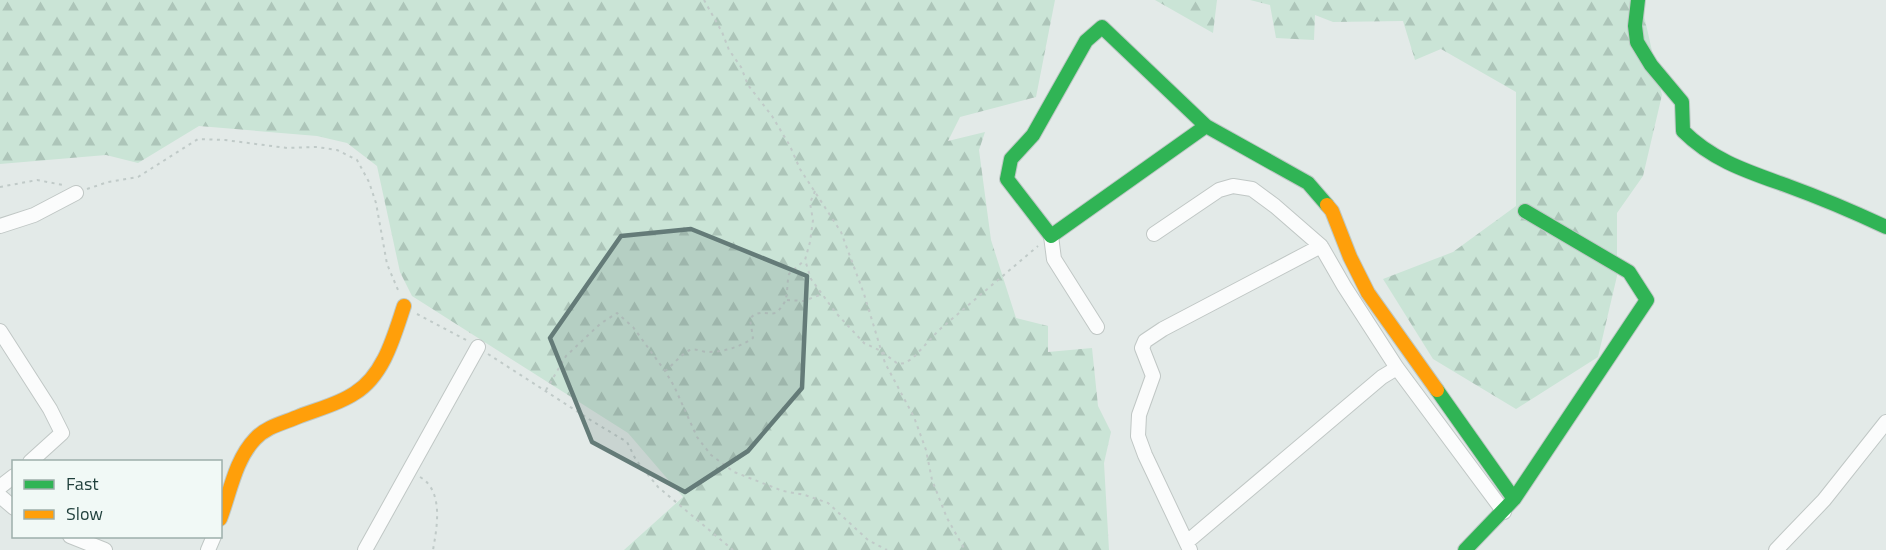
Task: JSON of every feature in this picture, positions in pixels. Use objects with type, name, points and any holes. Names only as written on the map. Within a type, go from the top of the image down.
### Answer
[{"type":"street","points":[[1638,0],[1634,22],[1636,41],[1659,76],[1682,102],[1683,131],[1695,145],[1716,159],[1852,211],[1886,227]]},
{"type":"street","points":[[1097,327],[1054,259],[1052,236],[1007,179],[1011,159],[1033,135],[1086,41],[1102,27],[1206,126],[1308,183],[1332,211],[1350,257],[1368,293],[1514,499]]},
{"type":"street","points":[[1052,236],[1206,126]]},
{"type":"street","points":[[1154,234],[1219,190],[1233,186],[1252,189],[1275,206],[1321,246],[1397,368],[1504,512]]},
{"type":"street","points":[[0,226],[34,215],[76,193]]},
{"type":"street","points":[[1465,550],[1514,499],[1647,300],[1629,272],[1525,211]]},
{"type":"street","points":[[1321,246],[1163,329],[1145,341],[1142,348],[1153,376],[1139,415],[1138,436],[1189,546],[1382,377],[1397,368]]},
{"type":"street","points":[[222,514],[243,456],[253,441],[264,431],[357,393],[372,379],[395,332],[404,306]]},
{"type":"street","points":[[0,331],[63,432],[32,460]]},
{"type":"street","points":[[365,550],[478,347]]},
{"type":"street","points":[[1776,550],[1824,500],[1886,422]]},
{"type":"street","points":[[0,487],[12,478]]},
{"type":"street","points":[[0,496],[12,506]]},
{"type":"street","points":[[73,538],[105,550]]},
{"type":"path","points":[[704,0],[729,50],[741,67],[748,85],[772,116],[790,146],[800,169],[840,232],[864,294],[885,363],[914,417],[926,450],[932,480],[947,518],[965,550]]},
{"type":"path","points":[[0,187],[37,180],[64,186],[76,193]]},
{"type":"path","points":[[815,191],[810,203],[813,219],[805,260],[811,279],[836,313],[864,343],[881,351],[898,364],[913,358],[955,316],[1052,236]]},
{"type":"path","points":[[665,371],[693,349],[707,352],[725,350],[742,345],[753,338],[750,320],[762,312],[776,313],[787,300],[789,274],[805,260]]},
{"type":"path","points":[[787,300],[804,301],[822,294]]},
{"type":"path","points":[[546,390],[566,357],[600,324],[617,313],[633,327],[665,371],[688,414],[697,437],[711,455],[734,472],[783,492],[805,495],[828,503],[868,540],[887,550]]},
{"type":"path","points":[[410,472],[424,478],[436,494],[437,511],[433,550]]},
{"type":"highlighted area","points":[[691,229],[807,276],[802,388],[748,451],[685,492],[592,442],[550,338],[621,236]]},
{"type":"green space","points":[[0,0],[1055,0],[1036,97],[960,117],[948,141],[985,132],[979,150],[991,240],[1016,318],[1048,326],[1048,352],[1092,348],[1098,406],[1111,432],[1104,463],[1109,550],[624,550],[683,497],[628,433],[412,296],[400,272],[377,166],[347,143],[317,136],[199,126],[138,163],[106,155],[0,164]]},
{"type":"green space","points":[[1155,0],[1217,0],[1213,33]]},
{"type":"green space","points":[[1250,0],[1637,0],[1643,11],[1662,95],[1643,176],[1617,213],[1617,276],[1598,357],[1516,409],[1433,359],[1383,279],[1453,252],[1516,206],[1516,92],[1441,49],[1415,60],[1403,21],[1333,22],[1315,15],[1314,40],[1276,38],[1270,5]]},
{"type":"traffic: fast","points":[[1638,0],[1635,26],[1637,42],[1651,65],[1682,102],[1683,131],[1719,158],[1886,227]]},
{"type":"traffic: fast","points":[[1206,126],[1051,236],[1007,179],[1011,159],[1033,135],[1086,41],[1102,27],[1206,126],[1308,183],[1327,205]]},
{"type":"traffic: fast","points":[[1465,550],[1514,499],[1647,300],[1629,272],[1525,211]]},
{"type":"traffic: fast","points":[[1437,390],[1514,499]]},
{"type":"traffic: slow","points":[[1327,205],[1332,211],[1350,257],[1368,293],[1437,390]]},
{"type":"traffic: slow","points":[[222,513],[238,467],[248,447],[255,439],[276,425],[342,400],[365,385],[387,354],[404,306]]}]
